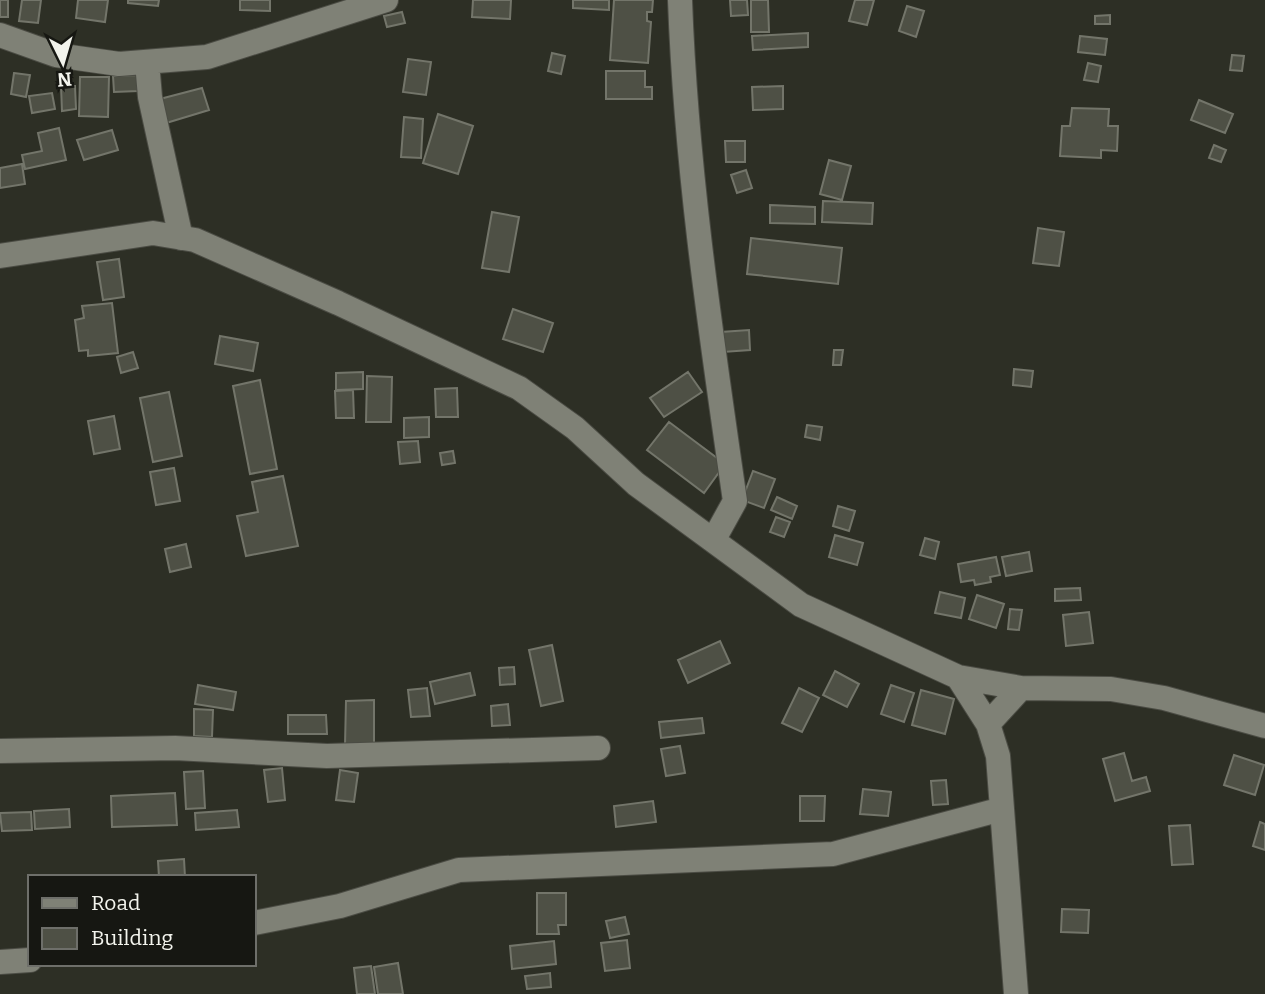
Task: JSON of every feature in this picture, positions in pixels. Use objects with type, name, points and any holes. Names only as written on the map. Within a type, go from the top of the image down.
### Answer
[{"type":"street","points":[[0,35],[56,55],[119,64],[208,57],[386,0]]},
{"type":"street","points":[[680,0],[683,89],[696,217],[735,502],[714,540]]},
{"type":"street","points":[[147,62],[150,97],[181,238]]},
{"type":"street","points":[[0,256],[153,233],[195,240],[338,303],[519,388],[575,428],[636,485],[801,605],[958,677],[1021,688],[1111,689],[1164,698],[1265,726]]},
{"type":"street","points":[[958,677],[988,724],[998,756],[1016,994]]},
{"type":"street","points":[[988,724],[1021,688]]},
{"type":"street","points":[[0,751],[175,748],[327,756],[598,748]]},
{"type":"street","points":[[256,923],[340,906],[459,870],[832,854],[1002,809]]},
{"type":"street","points":[[0,962],[28,960]]},
{"type":"building","points":[[0,0],[8,0],[8,17],[0,17]]},
{"type":"building","points":[[22,0],[41,0],[38,23],[19,21]]},
{"type":"building","points":[[78,0],[108,0],[105,22],[76,18]]},
{"type":"building","points":[[128,0],[159,0],[158,6],[128,3]]},
{"type":"building","points":[[240,0],[270,0],[270,11],[240,10]]},
{"type":"building","points":[[473,0],[511,0],[510,19],[472,17]]},
{"type":"building","points":[[573,0],[609,0],[609,10],[573,8]]},
{"type":"building","points":[[614,0],[653,0],[652,12],[647,12],[647,21],[651,22],[648,63],[610,60]]},
{"type":"building","points":[[730,0],[747,0],[748,15],[731,16]]},
{"type":"building","points":[[751,0],[768,0],[769,32],[751,32]]},
{"type":"building","points":[[855,0],[874,0],[867,25],[849,21]]},
{"type":"building","points":[[907,6],[924,11],[916,37],[899,31]]},
{"type":"building","points":[[402,12],[405,23],[387,27],[384,16]]},
{"type":"building","points":[[1110,15],[1110,24],[1095,24],[1095,16]]},
{"type":"building","points":[[808,33],[808,47],[753,50],[752,36]]},
{"type":"building","points":[[1080,36],[1107,39],[1105,55],[1078,52]]},
{"type":"building","points":[[552,53],[565,56],[561,74],[548,71]]},
{"type":"building","points":[[1232,55],[1244,56],[1242,71],[1230,70]]},
{"type":"building","points":[[408,59],[431,62],[426,95],[403,92]]},
{"type":"building","points":[[1088,63],[1101,66],[1098,82],[1084,80]]},
{"type":"building","points":[[606,71],[645,71],[645,87],[652,87],[652,99],[606,99]]},
{"type":"building","points":[[14,73],[30,75],[26,97],[11,94]]},
{"type":"building","points":[[137,75],[138,91],[114,92],[113,76]]},
{"type":"building","points":[[80,77],[109,77],[108,117],[79,116]]},
{"type":"building","points":[[61,86],[75,86],[76,109],[62,111]]},
{"type":"building","points":[[783,86],[783,109],[753,110],[752,87]]},
{"type":"building","points":[[202,88],[209,110],[163,124],[156,100]]},
{"type":"building","points":[[52,93],[55,109],[32,113],[29,96]]},
{"type":"building","points":[[1199,100],[1233,114],[1225,133],[1191,120]]},
{"type":"building","points":[[1072,108],[1109,109],[1108,126],[1118,126],[1117,151],[1101,150],[1101,158],[1060,156],[1062,126],[1070,126]]},
{"type":"building","points":[[438,114],[473,126],[458,174],[423,163]]},
{"type":"building","points":[[404,117],[423,119],[421,158],[401,157]]},
{"type":"building","points":[[59,128],[66,160],[25,169],[22,155],[42,151],[38,133]]},
{"type":"building","points":[[112,130],[118,150],[84,160],[77,140]]},
{"type":"building","points":[[725,141],[745,141],[745,162],[726,162]]},
{"type":"building","points":[[1214,145],[1226,150],[1221,162],[1209,158]]},
{"type":"building","points":[[829,160],[851,166],[842,200],[820,194]]},
{"type":"building","points":[[22,164],[25,184],[0,188],[0,168]]},
{"type":"building","points":[[746,170],[752,188],[737,193],[731,175]]},
{"type":"building","points":[[823,201],[873,203],[872,224],[822,222]]},
{"type":"building","points":[[770,205],[815,207],[815,224],[770,223]]},
{"type":"building","points":[[492,212],[519,217],[509,272],[482,268]]},
{"type":"building","points":[[1038,228],[1064,232],[1059,266],[1033,263]]},
{"type":"building","points":[[751,238],[842,248],[838,284],[747,274]]},
{"type":"building","points":[[119,259],[124,297],[103,300],[97,262]]},
{"type":"building","points":[[112,303],[118,353],[88,356],[88,350],[79,351],[75,320],[84,318],[82,306]]},
{"type":"building","points":[[513,309],[553,323],[543,352],[503,339]]},
{"type":"building","points":[[749,330],[750,350],[723,352],[721,332]]},
{"type":"building","points":[[220,336],[258,343],[253,371],[215,364]]},
{"type":"building","points":[[834,350],[843,350],[841,365],[833,365]]},
{"type":"building","points":[[133,352],[138,368],[121,373],[117,357]]},
{"type":"building","points":[[1014,369],[1033,371],[1031,387],[1013,385]]},
{"type":"building","points":[[363,372],[363,389],[336,390],[336,373]]},
{"type":"building","points":[[688,372],[702,392],[664,417],[650,398]]},
{"type":"building","points":[[367,376],[392,377],[391,422],[366,422]]},
{"type":"building","points":[[260,380],[277,469],[250,474],[233,386]]},
{"type":"building","points":[[457,388],[458,417],[436,417],[435,389]]},
{"type":"building","points":[[353,390],[354,418],[336,418],[335,391]]},
{"type":"building","points":[[169,392],[182,456],[153,462],[140,398]]},
{"type":"building","points":[[114,416],[120,449],[94,454],[88,421]]},
{"type":"building","points":[[429,417],[429,437],[404,438],[404,418]]},
{"type":"building","points":[[669,422],[725,464],[704,493],[647,450]]},
{"type":"building","points":[[807,425],[822,427],[820,440],[805,437]]},
{"type":"building","points":[[418,441],[420,462],[400,464],[398,442]]},
{"type":"building","points":[[453,451],[455,463],[442,465],[440,453]]},
{"type":"building","points":[[174,468],[180,501],[156,505],[150,472]]},
{"type":"building","points":[[753,471],[775,479],[764,508],[742,500]]},
{"type":"building","points":[[283,476],[298,546],[246,556],[237,516],[258,512],[252,482]]},
{"type":"building","points":[[777,497],[797,506],[792,519],[771,510]]},
{"type":"building","points":[[838,506],[855,511],[849,531],[833,526]]},
{"type":"building","points":[[776,517],[790,522],[784,537],[770,532]]},
{"type":"building","points":[[835,535],[863,543],[857,565],[829,557]]},
{"type":"building","points":[[925,538],[939,542],[935,559],[920,555]]},
{"type":"building","points":[[186,544],[191,567],[170,572],[165,549]]},
{"type":"building","points":[[1029,552],[1032,571],[1006,576],[1002,557]]},
{"type":"building","points":[[996,557],[1000,575],[990,577],[991,582],[975,585],[974,580],[961,582],[958,564]]},
{"type":"building","points":[[1080,588],[1081,600],[1055,601],[1055,589]]},
{"type":"building","points":[[940,592],[965,598],[961,618],[935,613]]},
{"type":"building","points":[[977,595],[1004,604],[996,628],[969,619]]},
{"type":"building","points":[[1010,609],[1022,610],[1019,630],[1008,629]]},
{"type":"building","points":[[1089,612],[1093,643],[1066,646],[1063,615]]},
{"type":"building","points":[[720,641],[730,663],[688,683],[678,660]]},
{"type":"building","points":[[552,645],[563,701],[541,706],[529,650]]},
{"type":"building","points":[[514,667],[515,684],[500,685],[499,668]]},
{"type":"building","points":[[835,671],[859,684],[847,707],[823,695]]},
{"type":"building","points":[[470,673],[475,695],[435,704],[430,682]]},
{"type":"building","points":[[198,685],[236,692],[233,710],[195,704]]},
{"type":"building","points":[[891,685],[914,693],[904,722],[881,714]]},
{"type":"building","points":[[427,688],[430,716],[411,717],[408,690]]},
{"type":"building","points":[[799,688],[819,698],[802,732],[782,723]]},
{"type":"building","points":[[921,690],[954,699],[945,734],[912,725]]},
{"type":"building","points":[[374,700],[374,745],[345,745],[346,701]]},
{"type":"building","points":[[508,704],[510,725],[492,726],[491,706]]},
{"type":"building","points":[[194,709],[213,710],[212,737],[194,736]]},
{"type":"building","points":[[288,715],[326,715],[327,734],[288,734]]},
{"type":"building","points":[[702,718],[704,733],[661,738],[659,722]]},
{"type":"building","points":[[680,746],[685,773],[666,776],[661,749]]},
{"type":"building","points":[[1124,753],[1132,781],[1146,777],[1150,791],[1115,801],[1103,759]]},
{"type":"building","points":[[1234,755],[1264,765],[1255,795],[1224,785]]},
{"type":"building","points":[[282,768],[285,800],[268,802],[264,770]]},
{"type":"building","points":[[340,770],[358,773],[354,802],[336,800]]},
{"type":"building","points":[[203,771],[205,808],[186,809],[184,772]]},
{"type":"building","points":[[946,780],[948,804],[933,805],[931,781]]},
{"type":"building","points":[[863,789],[891,792],[888,816],[860,814]]},
{"type":"building","points":[[175,793],[177,825],[112,827],[111,796]]},
{"type":"building","points":[[800,796],[825,796],[824,821],[800,821]]},
{"type":"building","points":[[653,801],[656,822],[616,827],[614,806]]},
{"type":"building","points":[[69,809],[70,827],[35,829],[34,811]]},
{"type":"building","points":[[237,810],[239,827],[196,830],[195,813]]},
{"type":"building","points":[[31,812],[32,830],[2,831],[0,813]]},
{"type":"building","points":[[1260,822],[1265,824],[1265,850],[1253,846]]},
{"type":"building","points":[[1190,825],[1193,864],[1172,865],[1169,826]]},
{"type":"building","points":[[184,859],[185,875],[159,875],[158,861]]},
{"type":"building","points":[[537,893],[566,893],[566,925],[558,925],[559,934],[537,934]]},
{"type":"building","points":[[1062,909],[1089,910],[1088,933],[1061,932]]},
{"type":"building","points":[[625,917],[629,934],[610,938],[606,921]]},
{"type":"building","points":[[627,940],[630,968],[605,971],[601,943]]},
{"type":"building","points":[[554,941],[556,964],[512,969],[510,946]]},
{"type":"building","points":[[398,963],[403,994],[378,994],[374,967]]},
{"type":"building","points":[[371,966],[375,994],[357,994],[354,968]]},
{"type":"building","points":[[550,973],[551,987],[527,989],[525,976]]}]
